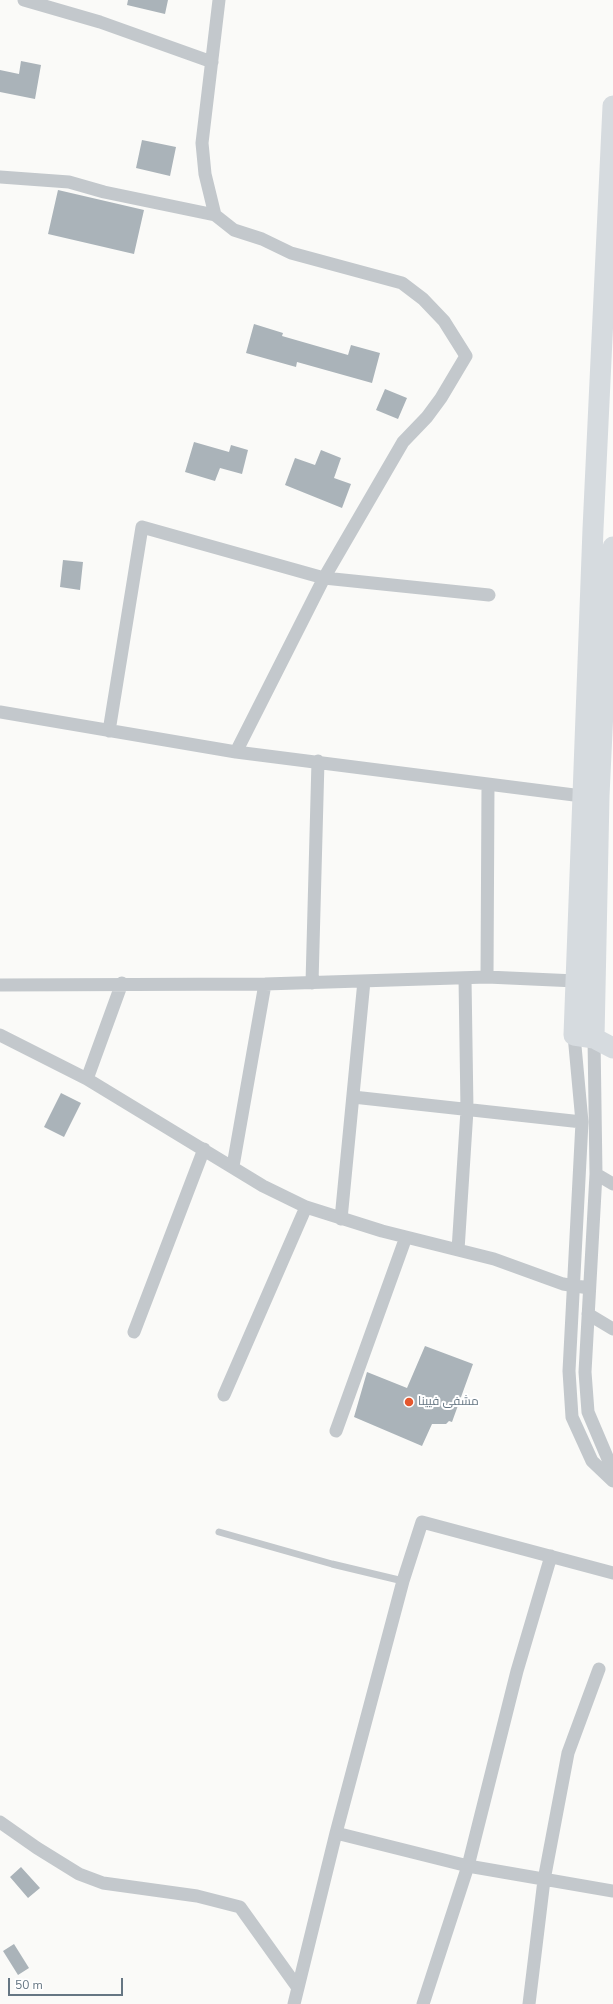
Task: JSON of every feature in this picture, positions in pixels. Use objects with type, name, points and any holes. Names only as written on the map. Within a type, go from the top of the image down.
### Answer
[{"type":"main road","points":[[584,1036],[576,981],[593,529],[605,478],[613,106]]},
{"type":"main road","points":[[593,529],[613,537]]},
{"type":"main road","points":[[584,1036],[600,788],[608,603],[613,547]]},
{"type":"main road","points":[[584,1036],[613,1048]]},
{"type":"street","points":[[24,0],[100,22],[212,62]]},
{"type":"street","points":[[214,215],[205,174],[202,143],[219,0]]},
{"type":"street","points":[[0,177],[69,182],[104,192],[214,215],[234,230],[262,239],[291,253],[402,283],[423,299],[444,321],[466,356],[441,398],[427,417],[403,442],[324,578],[236,752]]},
{"type":"street","points":[[109,731],[142,527],[324,578],[489,595]]},
{"type":"street","points":[[0,712],[236,752],[318,761],[582,796]]},
{"type":"street","points":[[312,982],[318,761]]},
{"type":"street","points":[[487,978],[488,784]]},
{"type":"street","points":[[458,1250],[467,1110],[465,978]]},
{"type":"street","points":[[0,985],[122,983],[265,984],[465,978],[576,981]]},
{"type":"street","points":[[341,1219],[364,981]]},
{"type":"street","points":[[87,1079],[122,983]]},
{"type":"street","points":[[233,1166],[265,984]]},
{"type":"street","points":[[0,1035],[87,1079],[233,1166],[263,1186],[306,1207],[341,1219],[518,1266],[550,1280],[573,1286],[589,1288]]},
{"type":"street","points":[[584,1036],[582,1122],[569,1371],[572,1417],[592,1461],[613,1481]]},
{"type":"street","points":[[584,1036],[596,1174],[585,1372],[588,1412],[613,1471]]},
{"type":"street","points":[[353,1097],[582,1122]]},
{"type":"street","points":[[134,1332],[204,1149]]},
{"type":"street","points":[[596,1174],[613,1184]]},
{"type":"street","points":[[224,1395],[306,1207]]},
{"type":"street","points":[[336,1431],[406,1237]]},
{"type":"street","points":[[588,1314],[613,1329]]},
{"type":"street","points":[[294,2004],[336,1833],[403,1581],[422,1522],[613,1573]]},
{"type":"street","points":[[423,2004],[468,1866],[517,1671],[551,1556]]},
{"type":"street","points":[[529,2004],[544,1880],[568,1753],[599,1669]]},
{"type":"street","points":[[0,1822],[37,1848],[80,1874],[103,1883],[197,1896],[240,1907],[298,1988]]},
{"type":"street","points":[[336,1833],[468,1866],[613,1892]]},
{"type":"lane","points":[[219,1532],[332,1564],[403,1581]]},
{"type":"building","points":[[128,0],[168,0],[165,14],[127,5]]},
{"type":"building","points":[[21,61],[41,65],[35,99],[0,92],[0,70],[19,74]]},
{"type":"building","points":[[142,140],[176,147],[170,176],[136,168]]},
{"type":"building","points":[[58,190],[144,210],[134,254],[48,234]]},
{"type":"building","points":[[254,324],[283,333],[282,336],[348,355],[351,345],[380,353],[372,383],[297,362],[296,367],[246,353]]},
{"type":"building","points":[[385,389],[407,398],[398,419],[376,410]]},
{"type":"building","points":[[194,442],[229,452],[231,445],[248,450],[242,474],[220,468],[215,481],[185,472]]},
{"type":"building","points":[[321,450],[341,458],[334,478],[351,484],[342,508],[285,485],[295,458],[315,465]]},
{"type":"building","points":[[63,560],[83,562],[80,590],[60,587]]},
{"type":"building","points":[[61,1093],[81,1103],[64,1137],[44,1127]]},
{"type":"building","name":"مشفى فيينا","points":[[425,1346],[473,1364],[452,1422],[449,1421],[446,1424],[432,1424],[422,1446],[354,1417],[367,1372],[407,1388]]},
{"type":"building","points":[[21,1867],[40,1888],[28,1898],[10,1877]]},
{"type":"building","points":[[14,1944],[29,1968],[18,1975],[3,1951]]},
{"type":"place","name":"مشفى فيينا","points":[[409,1402]]}]
